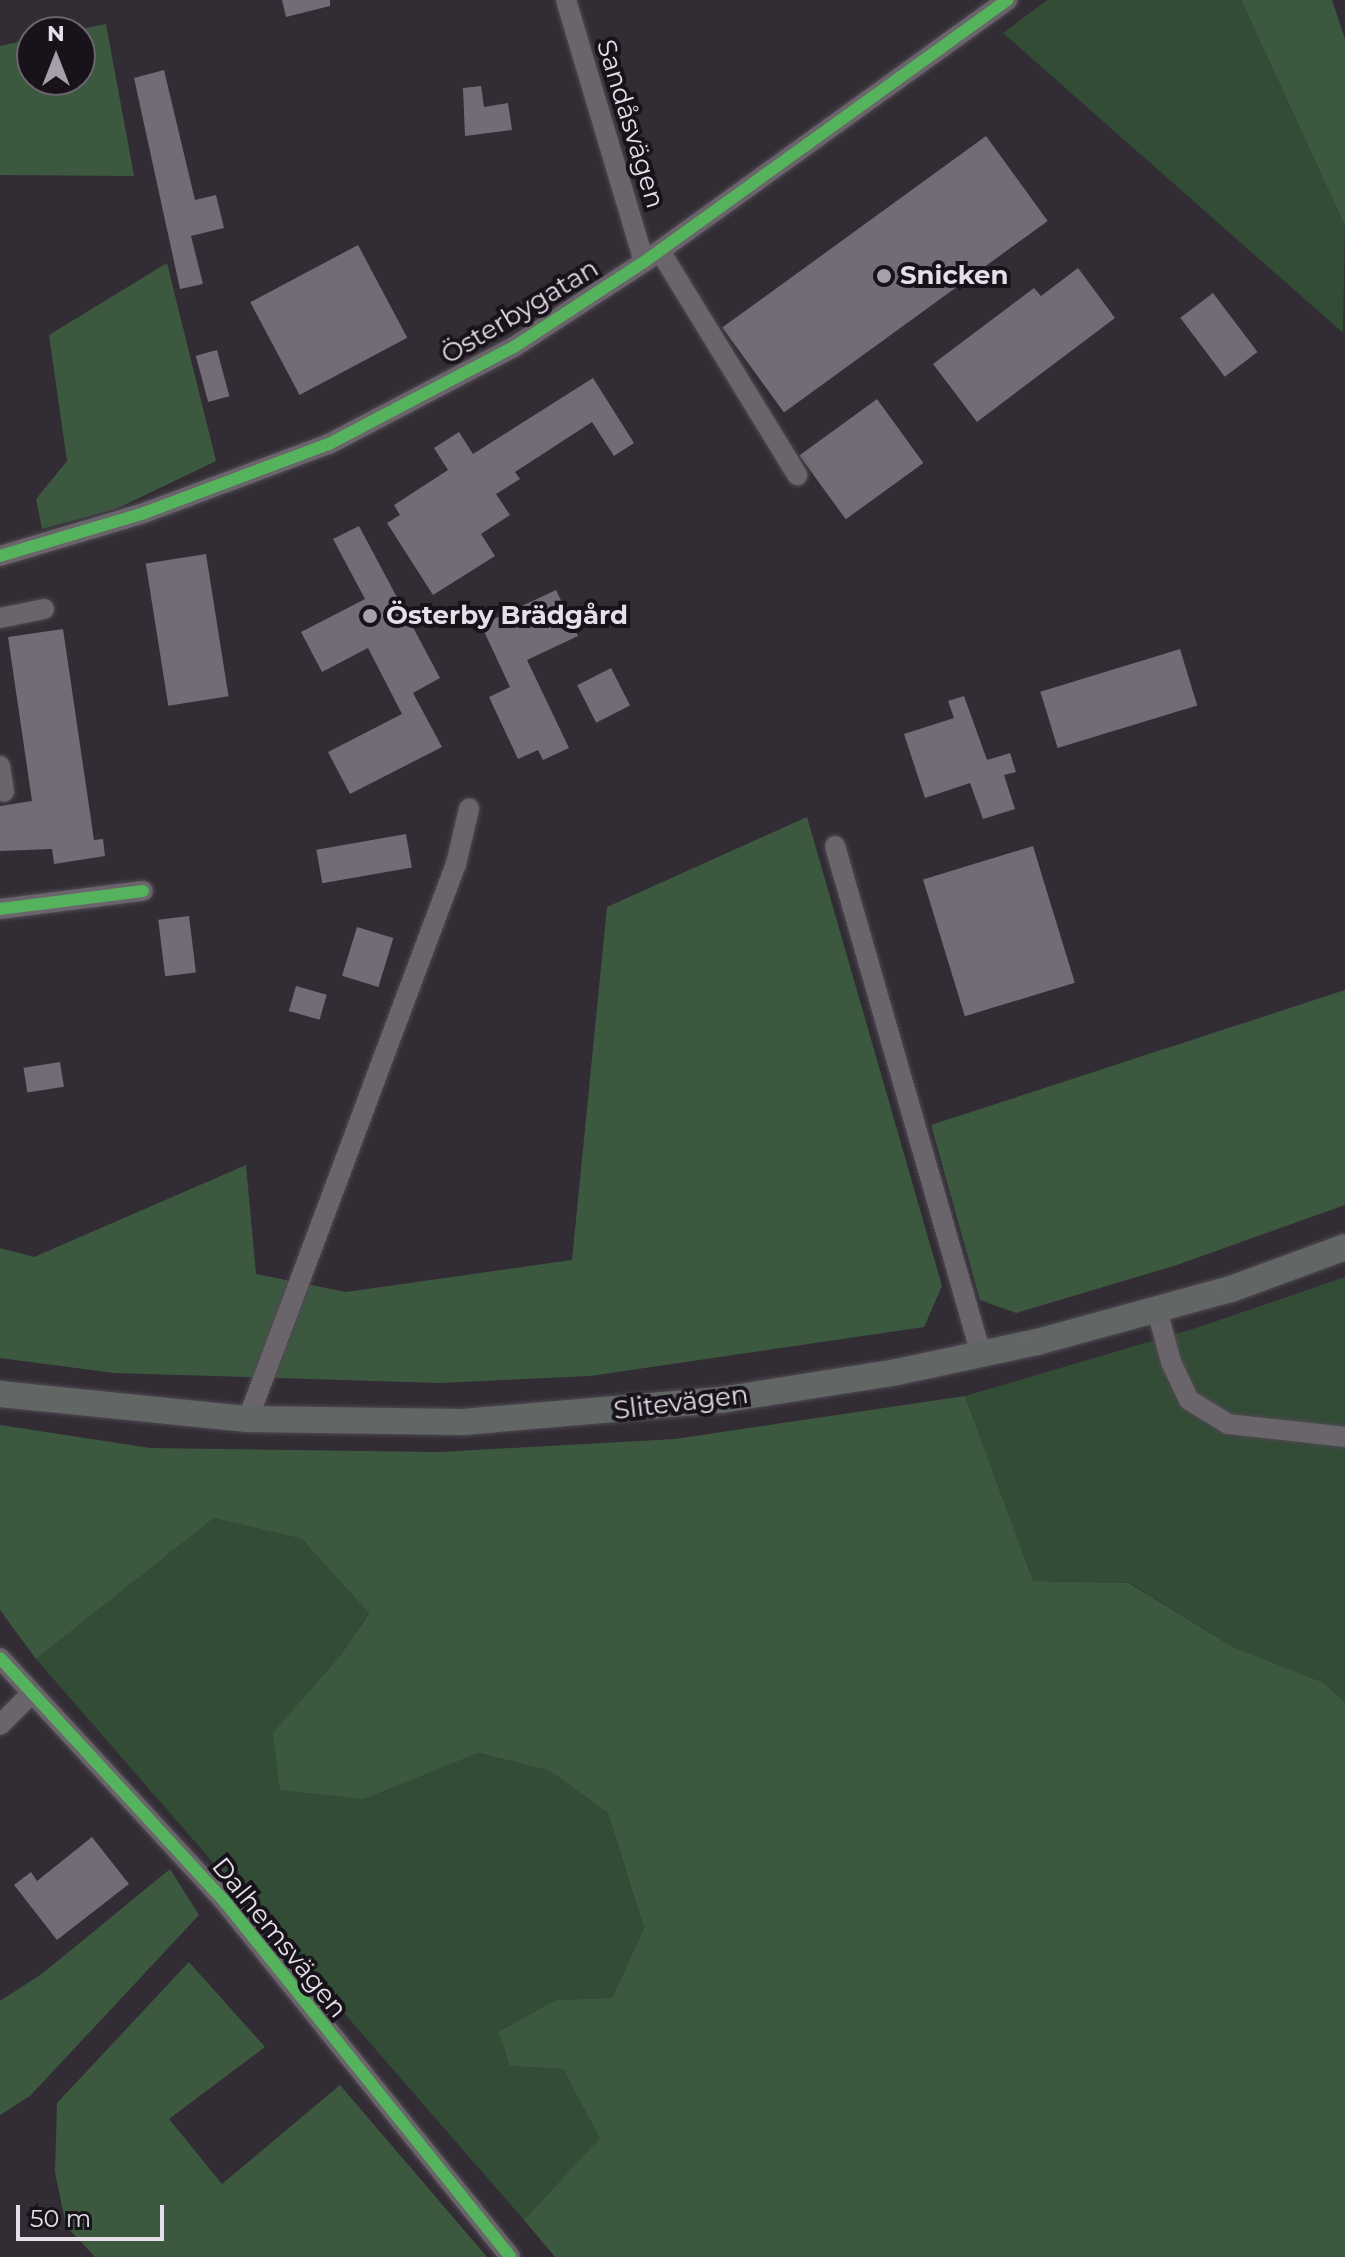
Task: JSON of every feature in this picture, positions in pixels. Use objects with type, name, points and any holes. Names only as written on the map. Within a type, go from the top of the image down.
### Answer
[{"type":"main road","name":"Slitevägen","points":[[0,1394],[248,1419],[463,1422],[587,1414],[721,1400],[981,1354],[1157,1310],[1345,1247]]},
{"type":"street","name":"Sandåsvägen","points":[[566,0],[652,256],[797,475]]},
{"type":"street","name":"Österbygatan","points":[[0,556],[144,513],[329,444],[514,347],[652,256],[1007,0]]},
{"type":"street","points":[[0,618],[44,609]]},
{"type":"street","points":[[0,766],[4,792]]},
{"type":"street","points":[[248,1419],[456,864],[469,809]]},
{"type":"street","points":[[835,846],[981,1354]]},
{"type":"street","points":[[0,909],[143,891]]},
{"type":"street","points":[[1157,1310],[1171,1362],[1189,1400],[1228,1424],[1345,1437]]},
{"type":"street","name":"Dalhemsvägen","points":[[0,1658],[225,1902],[510,2257]]},
{"type":"street","points":[[0,1725],[32,1693]]},
{"type":"green space","points":[[1047,0],[1241,0],[1345,226],[1343,333],[1003,33]]},
{"type":"green space","points":[[1241,0],[1332,0],[1345,39],[1345,226]]},
{"type":"green space","points":[[106,24],[134,176],[0,175],[0,46],[16,42],[16,96],[96,96],[96,26]]},
{"type":"green space","points":[[167,263],[216,461],[116,509],[42,529],[36,499],[67,461],[49,335]]},
{"type":"green space","points":[[807,817],[942,1286],[924,1327],[590,1376],[439,1383],[114,1373],[0,1358],[0,1248],[34,1257],[246,1165],[256,1274],[346,1292],[572,1260],[607,907]]},
{"type":"green space","points":[[1345,990],[1345,1205],[1177,1265],[1016,1313],[980,1300],[931,1125]]},
{"type":"green space","points":[[1345,1277],[1345,1702],[1322,1682],[1231,1646],[1130,1583],[1033,1581],[965,1396],[1196,1328]]},
{"type":"green space","points":[[965,1396],[1033,1581],[1129,1583],[1231,1646],[1322,1682],[1345,1702],[1345,2257],[555,2257],[524,2220],[600,2138],[563,2069],[510,2066],[499,2032],[556,2000],[612,1998],[644,1928],[608,1813],[550,1771],[478,1753],[364,1799],[280,1790],[273,1733],[340,1656],[369,1613],[302,1539],[214,1518],[36,1659],[0,1610],[0,1425],[150,1448],[439,1452],[675,1439]]},
{"type":"green space","points":[[214,1518],[302,1539],[369,1612],[340,1656],[364,1799],[477,1753],[550,1771],[608,1813],[644,1928],[612,1998],[556,2000],[511,2066],[563,2069],[601,2138],[524,2220],[36,1659]]},
{"type":"green space","points":[[170,1869],[199,1915],[30,2096],[0,2115],[0,2001],[43,1973]]},
{"type":"green space","points":[[189,1962],[265,2047],[169,2119],[222,2184],[340,2085],[487,2257],[95,2257],[66,2226],[55,2172],[57,2103]]},
{"type":"building","points":[[282,0],[330,0],[330,6],[286,17]]},
{"type":"building","points":[[164,70],[195,200],[216,195],[224,228],[191,236],[203,284],[180,289],[134,78]]},
{"type":"building","points":[[481,86],[484,107],[508,103],[512,130],[465,136],[463,88]]},
{"type":"building","name":"Snicken","points":[[986,136],[1048,221],[784,413],[722,328]]},
{"type":"building","points":[[358,245],[407,338],[300,395],[250,302]]},
{"type":"building","points":[[1078,268],[1115,318],[977,422],[933,364],[1034,288],[1041,296]]},
{"type":"building","points":[[1213,293],[1258,352],[1225,377],[1180,318]]},
{"type":"building","points":[[217,350],[229,396],[208,402],[196,356]]},
{"type":"building","points":[[593,378],[634,443],[614,456],[592,422],[515,472],[520,479],[496,494],[510,515],[481,534],[495,556],[433,595],[387,523],[400,515],[394,505],[448,470],[434,448],[459,432],[473,454]]},
{"type":"building","points":[[877,399],[923,463],[846,519],[799,455]]},
{"type":"building","name":"Österby Brädgård","points":[[359,526],[440,678],[413,693],[442,747],[350,794],[328,752],[402,714],[368,648],[322,672],[301,632],[365,599],[333,539]]},
{"type":"building","points":[[206,554],[229,696],[168,706],[146,564]]},
{"type":"building","points":[[556,590],[578,636],[527,660],[569,748],[543,760],[538,750],[518,759],[489,697],[510,687],[481,625]]},
{"type":"building","points":[[63,629],[94,840],[103,839],[105,856],[54,864],[52,849],[0,851],[0,806],[32,801],[8,637]]},
{"type":"building","points":[[1180,649],[1197,705],[1058,748],[1040,692]]},
{"type":"building","points":[[611,668],[630,705],[596,723],[577,685]]},
{"type":"building","points":[[964,696],[987,760],[1010,753],[1016,772],[1004,775],[1015,809],[983,819],[970,783],[925,798],[904,734],[954,718],[948,701]]},
{"type":"building","points":[[406,834],[412,867],[322,883],[316,850]]},
{"type":"building","points":[[1033,846],[1075,983],[965,1016],[923,880]]},
{"type":"building","points":[[189,916],[196,973],[165,976],[158,920]]},
{"type":"building","points":[[357,927],[393,938],[378,987],[342,976]]},
{"type":"building","points":[[296,986],[327,995],[320,1020],[289,1011]]},
{"type":"building","points":[[60,1062],[64,1087],[27,1092],[23,1068]]},
{"type":"building","points":[[92,1837],[129,1884],[57,1940],[14,1885],[31,1872],[37,1881]]},
{"type":"cycle path","points":[[0,556],[144,513],[329,444],[514,347],[644,262],[1007,0]]},
{"type":"cycle path","points":[[0,909],[143,891]]},
{"type":"cycle path","points":[[0,1658],[225,1902],[510,2257]]},
{"type":"place","name":"Snicken","points":[[884,276]]},
{"type":"place","name":"Österby Brädgård","points":[[370,616]]}]
